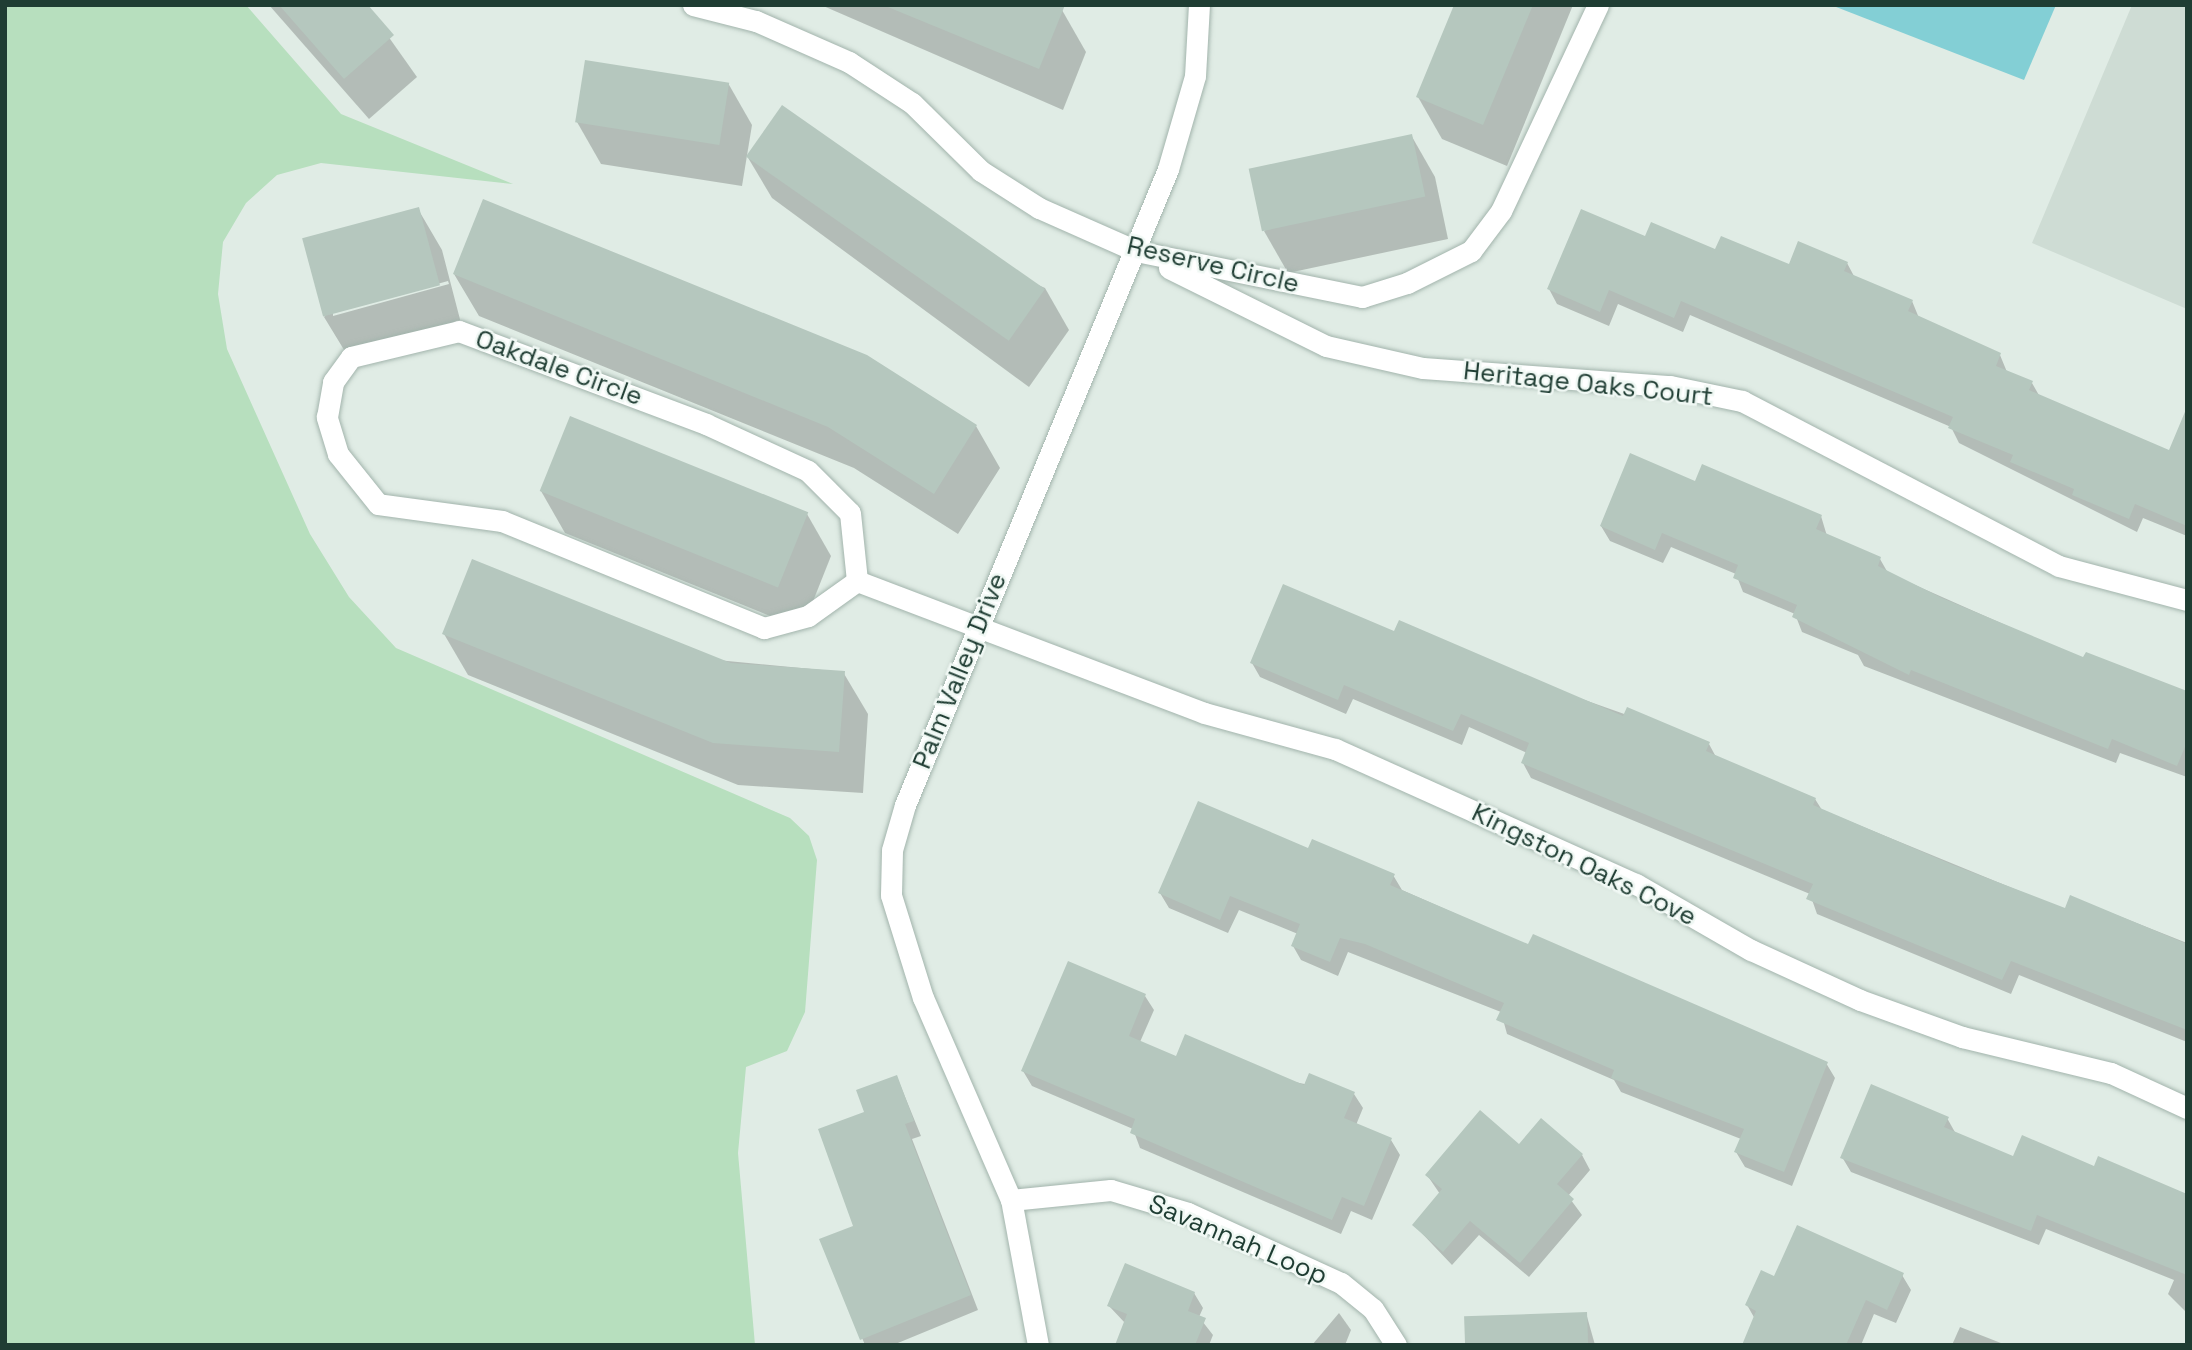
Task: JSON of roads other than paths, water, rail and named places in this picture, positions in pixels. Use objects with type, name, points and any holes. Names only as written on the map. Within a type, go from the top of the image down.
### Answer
[{"type":"street","name":"Reserve Circle","points":[[693,5],[756,21],[849,62],[912,103],[981,171],[1039,208],[1136,251],[1362,297],[1471,251],[1507,199],[1598,5]]},
{"type":"street","name":"Palm Valley Drive","points":[[1038,1345],[1011,1200],[923,998],[891,895],[891,850],[905,804],[1136,251],[1183,125],[1195,76],[1199,5]]},
{"type":"street","name":"Heritage Oaks Court","points":[[1136,251],[1326,346],[1423,368],[1670,386],[1742,401],[2059,566],[2187,600]]},
{"type":"street","name":"Oakdale Circle","points":[[459,331],[545,360],[808,471],[850,513],[858,581],[808,617],[764,628],[502,521],[378,504],[338,454],[327,417],[333,383],[351,358],[459,331]]},
{"type":"street","points":[[858,581],[979,624]]},
{"type":"street","name":"Kingston Oaks Cove","points":[[979,624],[1204,713],[1335,748],[1636,884],[1751,950],[1860,1000],[1962,1037],[2111,1073],[2187,1108]]},
{"type":"street","name":"Savannah Loop","points":[[1011,1200],[1111,1190],[1188,1213],[1341,1283],[1373,1309],[1395,1345]]},
{"type":"water","points":[[1831,5],[2056,5],[2024,80]]}]
